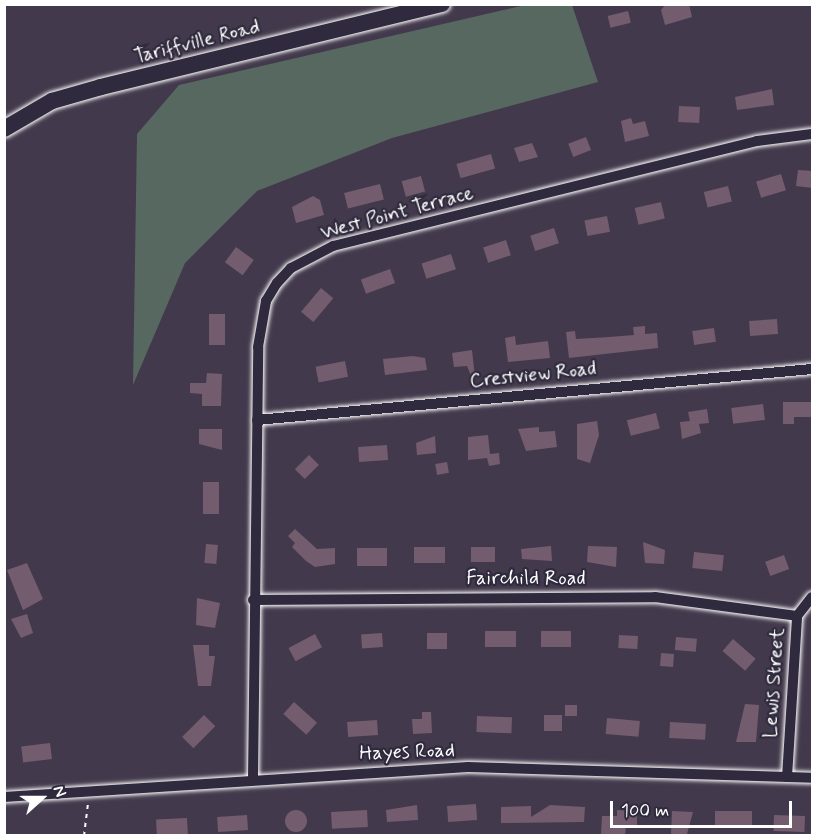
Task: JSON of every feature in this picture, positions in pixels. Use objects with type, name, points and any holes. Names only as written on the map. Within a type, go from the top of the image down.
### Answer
[{"type":"main road","name":"Tariffville Road","points":[[4,129],[52,101],[101,87],[442,4]]},
{"type":"street","name":"West Point Terrace","points":[[253,778],[253,600],[258,347],[266,301],[291,268],[310,256],[361,238],[734,146],[813,134]]},
{"type":"street","name":"Crestview Road","points":[[257,420],[813,369]]},
{"type":"street","name":"Fairchild Road","points":[[253,600],[655,597],[797,616]]},
{"type":"street","name":"Lewis Street","points":[[787,777],[797,616],[813,597]]},
{"type":"street","name":"Hayes Road","points":[[4,796],[253,778],[468,767],[813,778]]},
{"type":"path","points":[[84,836],[89,791]]},
{"type":"green space","points":[[525,5],[572,5],[598,82],[392,138],[257,191],[185,263],[133,385],[137,134],[179,85]]},
{"type":"building","points":[[666,4],[689,4],[692,17],[665,25],[661,10]]},
{"type":"building","points":[[628,11],[631,23],[611,28],[608,16]]},
{"type":"building","points":[[772,89],[774,105],[737,110],[735,97]]},
{"type":"building","points":[[679,106],[700,107],[699,123],[678,122]]},
{"type":"building","points":[[631,118],[633,124],[645,121],[649,136],[625,142],[621,121]]},
{"type":"building","points":[[586,137],[591,150],[573,157],[568,144]]},
{"type":"building","points":[[532,143],[538,157],[519,162],[514,148]]},
{"type":"building","points":[[491,154],[495,168],[461,178],[456,164]]},
{"type":"building","points":[[798,170],[813,171],[813,188],[796,186]]},
{"type":"building","points":[[781,174],[786,190],[761,198],[756,182]]},
{"type":"building","points":[[421,176],[425,191],[406,197],[402,181]]},
{"type":"building","points":[[380,184],[384,200],[348,208],[344,193]]},
{"type":"building","points":[[728,186],[732,202],[708,208],[704,192]]},
{"type":"building","points":[[313,196],[320,200],[324,215],[296,223],[292,207]]},
{"type":"building","points":[[661,202],[665,219],[639,225],[635,208]]},
{"type":"building","points":[[607,216],[610,232],[587,236],[584,220]]},
{"type":"building","points":[[554,228],[559,243],[535,251],[530,236]]},
{"type":"building","points":[[506,240],[511,255],[488,263],[483,247]]},
{"type":"building","points":[[236,247],[254,260],[243,275],[225,262]]},
{"type":"building","points":[[451,254],[456,269],[426,279],[422,264]]},
{"type":"building","points":[[390,269],[395,283],[366,294],[361,280]]},
{"type":"building","points":[[321,288],[333,298],[313,322],[301,312]]},
{"type":"building","points":[[209,314],[225,314],[225,345],[209,345]]},
{"type":"building","points":[[777,319],[778,334],[750,336],[749,321]]},
{"type":"building","points":[[645,326],[645,334],[657,333],[658,348],[569,358],[566,332],[575,331],[576,339],[609,337],[634,335],[633,327]]},
{"type":"building","points":[[714,328],[716,342],[694,345],[692,331]]},
{"type":"building","points":[[515,336],[516,345],[548,341],[550,358],[508,362],[505,338]]},
{"type":"building","points":[[472,350],[475,377],[472,378],[467,366],[454,367],[452,353]]},
{"type":"building","points":[[413,356],[425,358],[427,370],[385,375],[383,359]]},
{"type":"building","points":[[345,361],[348,377],[319,382],[316,367]]},
{"type":"building","points":[[207,373],[222,374],[221,406],[202,406],[202,394],[190,393],[190,383],[206,383]]},
{"type":"building","points":[[783,402],[813,402],[813,417],[794,417],[794,424],[783,424]]},
{"type":"building","points":[[763,404],[765,420],[733,424],[731,408]]},
{"type":"building","points":[[707,409],[709,423],[699,424],[701,433],[682,439],[680,422],[690,421],[688,412]]},
{"type":"building","points":[[656,413],[660,429],[631,436],[627,420]]},
{"type":"building","points":[[597,421],[599,435],[590,463],[577,459],[577,424]]},
{"type":"building","points":[[539,427],[539,432],[555,431],[557,447],[526,451],[518,429]]},
{"type":"building","points":[[199,429],[222,429],[222,450],[199,444]]},
{"type":"building","points":[[488,435],[490,454],[499,453],[500,464],[489,466],[487,458],[468,460],[468,437]]},
{"type":"building","points":[[435,436],[436,453],[417,455],[416,443]]},
{"type":"building","points":[[387,445],[388,460],[359,462],[358,447]]},
{"type":"building","points":[[309,455],[319,465],[305,479],[295,469]]},
{"type":"building","points":[[447,462],[449,473],[437,475],[435,464]]},
{"type":"building","points":[[203,482],[219,482],[219,514],[203,514]]},
{"type":"building","points":[[295,529],[317,549],[335,548],[335,564],[315,567],[306,561],[292,547],[295,543],[288,536]]},
{"type":"building","points":[[643,542],[665,550],[664,564],[645,563]]},
{"type":"building","points":[[206,544],[218,545],[216,564],[204,563]]},
{"type":"building","points":[[551,546],[552,561],[522,559],[521,549]]},
{"type":"building","points":[[588,546],[617,547],[616,567],[587,562]]},
{"type":"building","points":[[414,547],[445,547],[445,563],[414,563]]},
{"type":"building","points":[[471,547],[495,547],[495,562],[471,562]]},
{"type":"building","points":[[357,548],[387,548],[387,566],[357,566]]},
{"type":"building","points":[[694,552],[724,555],[722,571],[692,568]]},
{"type":"building","points":[[784,555],[789,569],[770,576],[765,562]]},
{"type":"building","points":[[27,563],[43,599],[23,610],[7,570]]},
{"type":"building","points":[[197,598],[220,603],[215,628],[196,625]]},
{"type":"building","points":[[27,614],[33,633],[21,638],[11,619]]},
{"type":"building","points":[[485,631],[516,631],[516,647],[485,647]]},
{"type":"building","points":[[541,631],[571,631],[571,647],[541,647]]},
{"type":"building","points":[[382,633],[383,647],[362,648],[361,634]]},
{"type":"building","points":[[427,633],[447,633],[447,649],[427,649]]},
{"type":"building","points":[[315,634],[322,647],[296,661],[289,648]]},
{"type":"building","points":[[619,635],[638,636],[637,649],[618,648]]},
{"type":"building","points":[[676,637],[697,639],[696,652],[675,650]]},
{"type":"building","points":[[733,639],[756,659],[745,671],[723,651]]},
{"type":"building","points":[[193,645],[209,645],[209,656],[215,656],[211,686],[198,686]]},
{"type":"building","points":[[661,653],[674,654],[673,667],[660,666]]},
{"type":"building","points":[[294,702],[317,723],[306,735],[283,714]]},
{"type":"building","points":[[745,704],[759,705],[756,742],[736,742]]},
{"type":"building","points":[[565,705],[577,705],[577,716],[565,716]]},
{"type":"building","points":[[422,712],[431,712],[432,733],[413,734],[412,719],[422,719]]},
{"type":"building","points":[[204,715],[215,726],[193,748],[182,737]]},
{"type":"building","points":[[544,715],[562,715],[562,731],[544,731]]},
{"type":"building","points":[[477,716],[512,717],[511,733],[476,732]]},
{"type":"building","points":[[607,718],[640,721],[638,737],[606,734]]},
{"type":"building","points":[[377,720],[378,735],[348,737],[347,722]]},
{"type":"building","points":[[670,722],[706,724],[705,740],[669,738]]},
{"type":"building","points":[[50,743],[52,759],[23,762],[21,747]]},
{"type":"building","points":[[476,804],[477,820],[448,822],[447,806]]},
{"type":"building","points":[[417,805],[418,820],[387,822],[386,810]]},
{"type":"building","points":[[550,805],[585,807],[584,822],[501,823],[501,807],[531,806],[531,817]]},
{"type":"building","points":[[296,810],[306,817],[307,821],[300,831],[296,832],[286,825],[285,821],[292,811]]},
{"type":"building","points":[[367,810],[368,827],[332,829],[331,812]]},
{"type":"building","points":[[617,810],[637,811],[637,826],[626,825],[625,836],[601,835],[602,816],[617,816]]},
{"type":"building","points":[[672,811],[693,812],[687,834],[671,834]]},
{"type":"building","points":[[715,811],[752,811],[752,826],[715,826]]},
{"type":"building","points":[[247,815],[248,830],[218,832],[217,817]]},
{"type":"building","points":[[774,815],[805,816],[804,832],[773,831]]},
{"type":"building","points":[[187,818],[188,835],[157,836],[156,820]]}]
